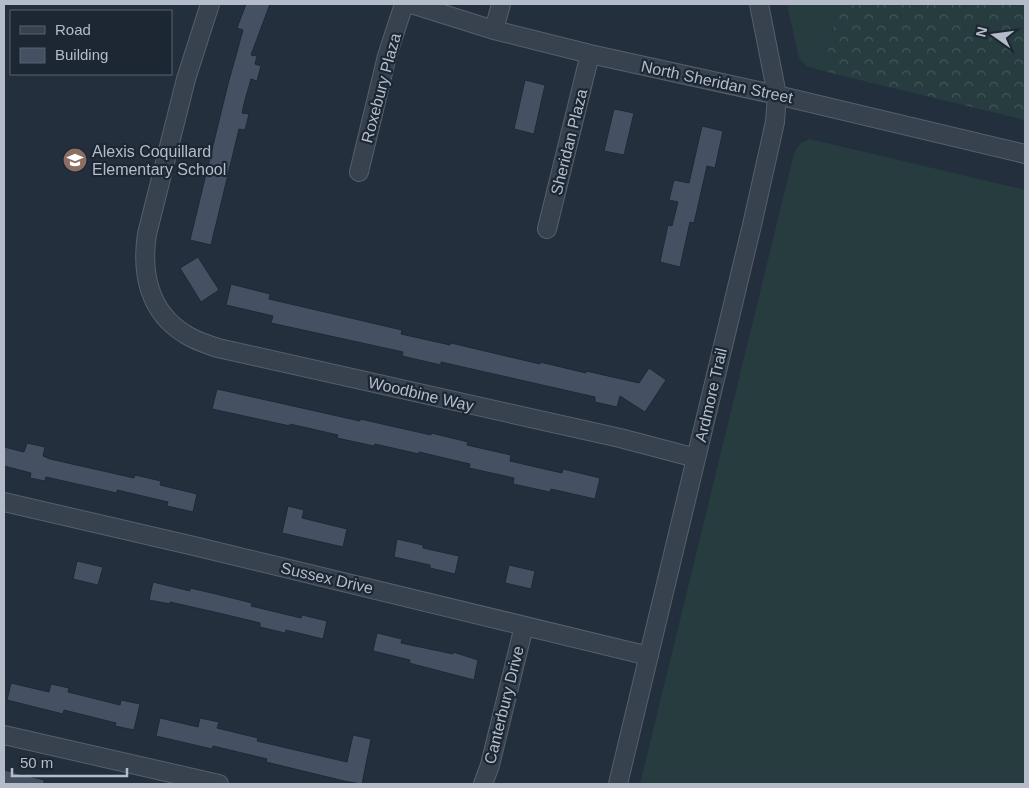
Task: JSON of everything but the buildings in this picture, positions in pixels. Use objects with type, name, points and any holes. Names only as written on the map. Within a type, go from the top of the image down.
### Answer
[{"type":"street","name":"Woodbine Way","points":[[210,4],[186,79],[144,253],[149,288],[158,306],[173,325],[200,342],[218,348],[620,438],[696,458]]},
{"type":"street","name":"Roxebury Plaza","points":[[359,172],[387,56],[404,4]]},
{"type":"street","name":"North Sheridan Street","points":[[411,4],[494,30],[590,54],[777,95],[1025,154]]},
{"type":"street","points":[[494,30],[501,4]]},
{"type":"street","name":"Ardmore Trail","points":[[618,784],[775,122],[777,95],[759,4]]},
{"type":"street","name":"Sheridan Plaza","points":[[547,229],[590,54]]},
{"type":"street","name":"Sussex Drive","points":[[4,502],[649,656]]},
{"type":"street","name":"Canterbury Drive","points":[[483,784],[490,765],[524,626]]},
{"type":"street","points":[[4,735],[219,784]]},
{"type":"green space","points":[[787,4],[839,4],[823,71],[806,66],[799,58]]},
{"type":"green space","points":[[839,4],[1025,4],[1025,120],[823,71]]},
{"type":"green space","points":[[810,139],[1025,190],[1025,784],[640,784],[794,153],[801,143]]},
{"type":"place","name":"Alexis Coquillard Elementary School","points":[[75,160]]}]
